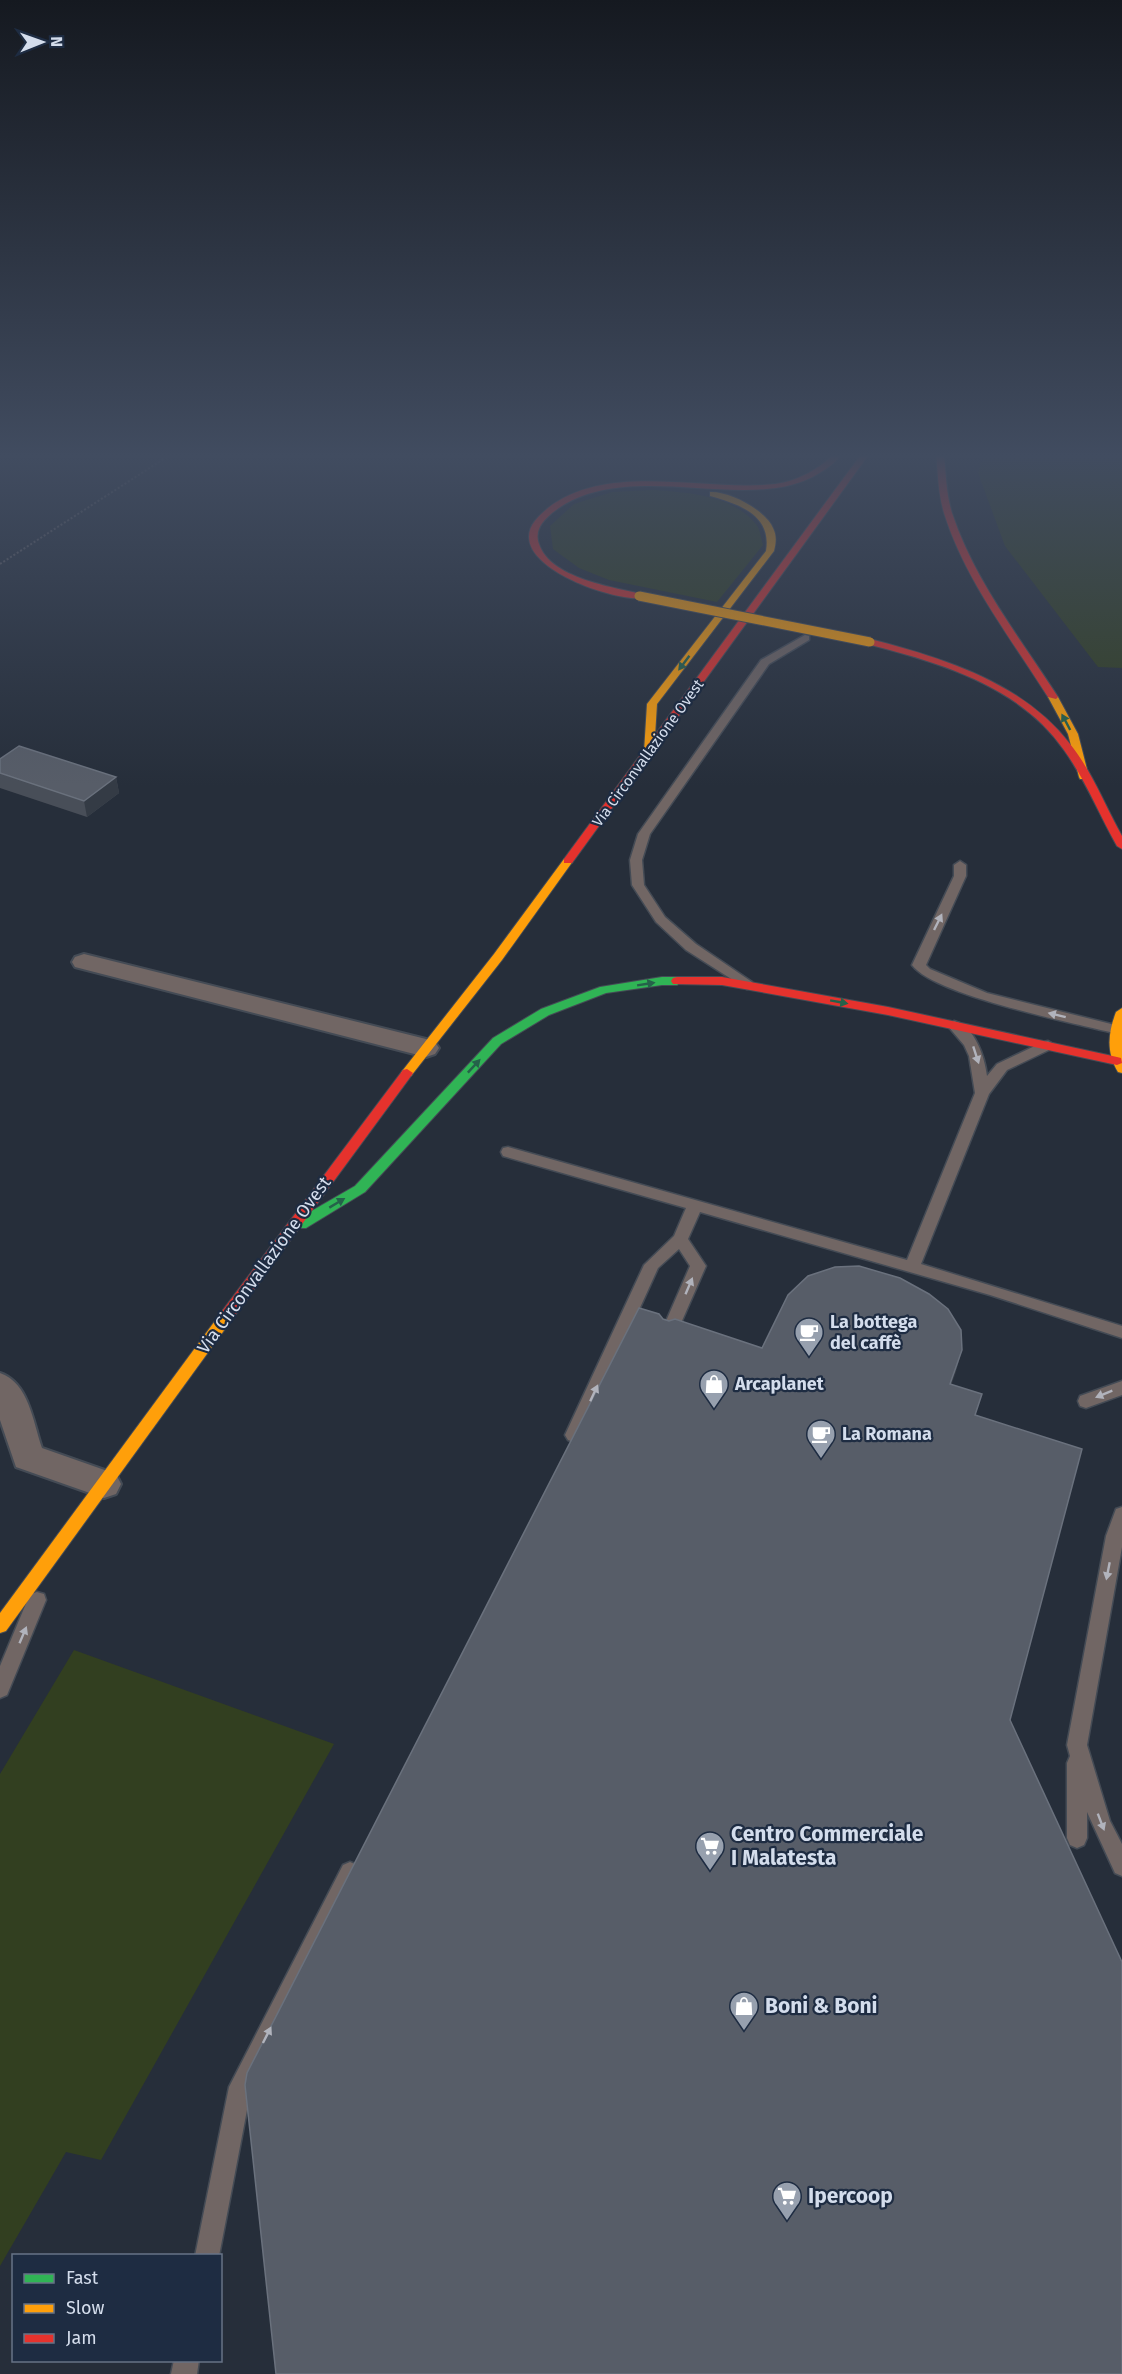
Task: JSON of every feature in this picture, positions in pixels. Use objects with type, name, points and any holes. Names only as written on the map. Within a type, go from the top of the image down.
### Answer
[{"type":"main road","points":[[550,564],[556,569],[595,585],[639,596],[914,652],[957,667],[997,686],[1044,720],[1068,747],[1122,846]]},
{"type":"main road","points":[[649,752],[652,704],[761,564]]},
{"type":"main road","name":"Via Circonvallazione Ovest","points":[[0,1626],[287,1233],[426,1048],[498,957],[786,564]]},
{"type":"main road","points":[[971,564],[1068,724],[1084,777]]},
{"type":"main road","points":[[287,1233],[360,1189],[497,1041],[545,1012],[604,990],[662,981],[722,981],[954,1025],[1048,1045],[1120,1065]]},
{"type":"main road","points":[[1120,1065],[1113,1045],[1114,1029],[1122,1012]]},
{"type":"street","points":[[84,962],[426,1048]]},
{"type":"street","points":[[0,1386],[8,1395],[28,1457],[104,1484]]},
{"type":"lane","points":[[749,986],[691,947],[660,919],[638,885],[636,860],[644,834],[765,662],[805,638]]},
{"type":"lane","points":[[960,865],[960,876],[919,965],[925,972],[983,996],[1114,1029]]},
{"type":"lane","points":[[954,1025],[970,1041],[978,1056],[982,1093]]},
{"type":"lane","points":[[912,1268],[982,1093],[1002,1067],[1048,1045]]},
{"type":"lane","points":[[508,1152],[992,1290],[1122,1332]]},
{"type":"lane","points":[[567,1449],[652,1265],[680,1239],[695,1206]]},
{"type":"lane","points":[[668,1335],[698,1266],[680,1239]]},
{"type":"lane","points":[[1086,1401],[1122,1388]]},
{"type":"lane","points":[[1077,1838],[1077,1745],[1115,1536],[1122,1514]]},
{"type":"lane","points":[[0,1689],[61,1544]]},
{"type":"lane","points":[[1077,1745],[1101,1824],[1122,1866]]},
{"type":"lane","points":[[207,2254],[240,2087],[360,1853]]},
{"type":"green space","points":[[573,564],[748,564],[717,602],[609,580]]},
{"type":"green space","points":[[1019,564],[1122,564],[1122,668],[1098,667]]},
{"type":"green space","points":[[74,1650],[334,1744],[101,2160],[66,2152],[0,2266],[0,1774]]},
{"type":"building","points":[[19,746],[116,777],[84,801],[0,773],[0,759]]},
{"type":"building","name":"Centro Commerciale I Malatesta","points":[[859,1266],[900,1278],[929,1294],[948,1309],[961,1330],[962,1350],[950,1384],[982,1394],[975,1415],[1082,1449],[1010,1720],[1122,1962],[1122,2374],[276,2374],[245,2085],[247,2073],[639,1308],[659,1314],[663,1319],[669,1321],[675,1319],[762,1348],[788,1295],[808,1276],[835,1267]]},
{"type":"traffic: fast","points":[[301,1224],[360,1189],[497,1041],[545,1012],[604,990],[662,981],[677,981]]},
{"type":"traffic: slow","points":[[649,752],[652,704],[760,564]]},
{"type":"traffic: slow","points":[[639,596],[870,642]]},
{"type":"traffic: slow","points":[[1053,697],[1073,734],[1084,777]]},
{"type":"traffic: slow","points":[[407,1073],[498,957],[568,861]]},
{"type":"traffic: slow","points":[[1122,1012],[1115,1040],[1122,1069]]},
{"type":"traffic: slow","points":[[0,1626],[228,1314]]},
{"type":"traffic: jam","points":[[549,564],[581,581],[639,596]]},
{"type":"traffic: jam","points":[[568,861],[785,564]]},
{"type":"traffic: jam","points":[[970,564],[1053,697]]},
{"type":"traffic: jam","points":[[870,642],[951,666],[1002,690],[1025,706],[1047,724],[1066,745],[1122,846]]},
{"type":"traffic: jam","points":[[677,981],[722,981],[888,1011],[1117,1061]]},
{"type":"traffic: jam","points":[[228,1314],[407,1073]]},
{"type":"place","name":"La bottega del caffè","points":[[809,1358]]},
{"type":"place","name":"Arcaplanet","points":[[714,1410]]},
{"type":"place","name":"La Romana","points":[[821,1460]]},
{"type":"place","name":"Centro Commerciale I Malatesta","points":[[710,1872]]},
{"type":"place","name":"Boni & Boni","points":[[744,2032]]},
{"type":"place","name":"Ipercoop","points":[[787,2222]]}]
